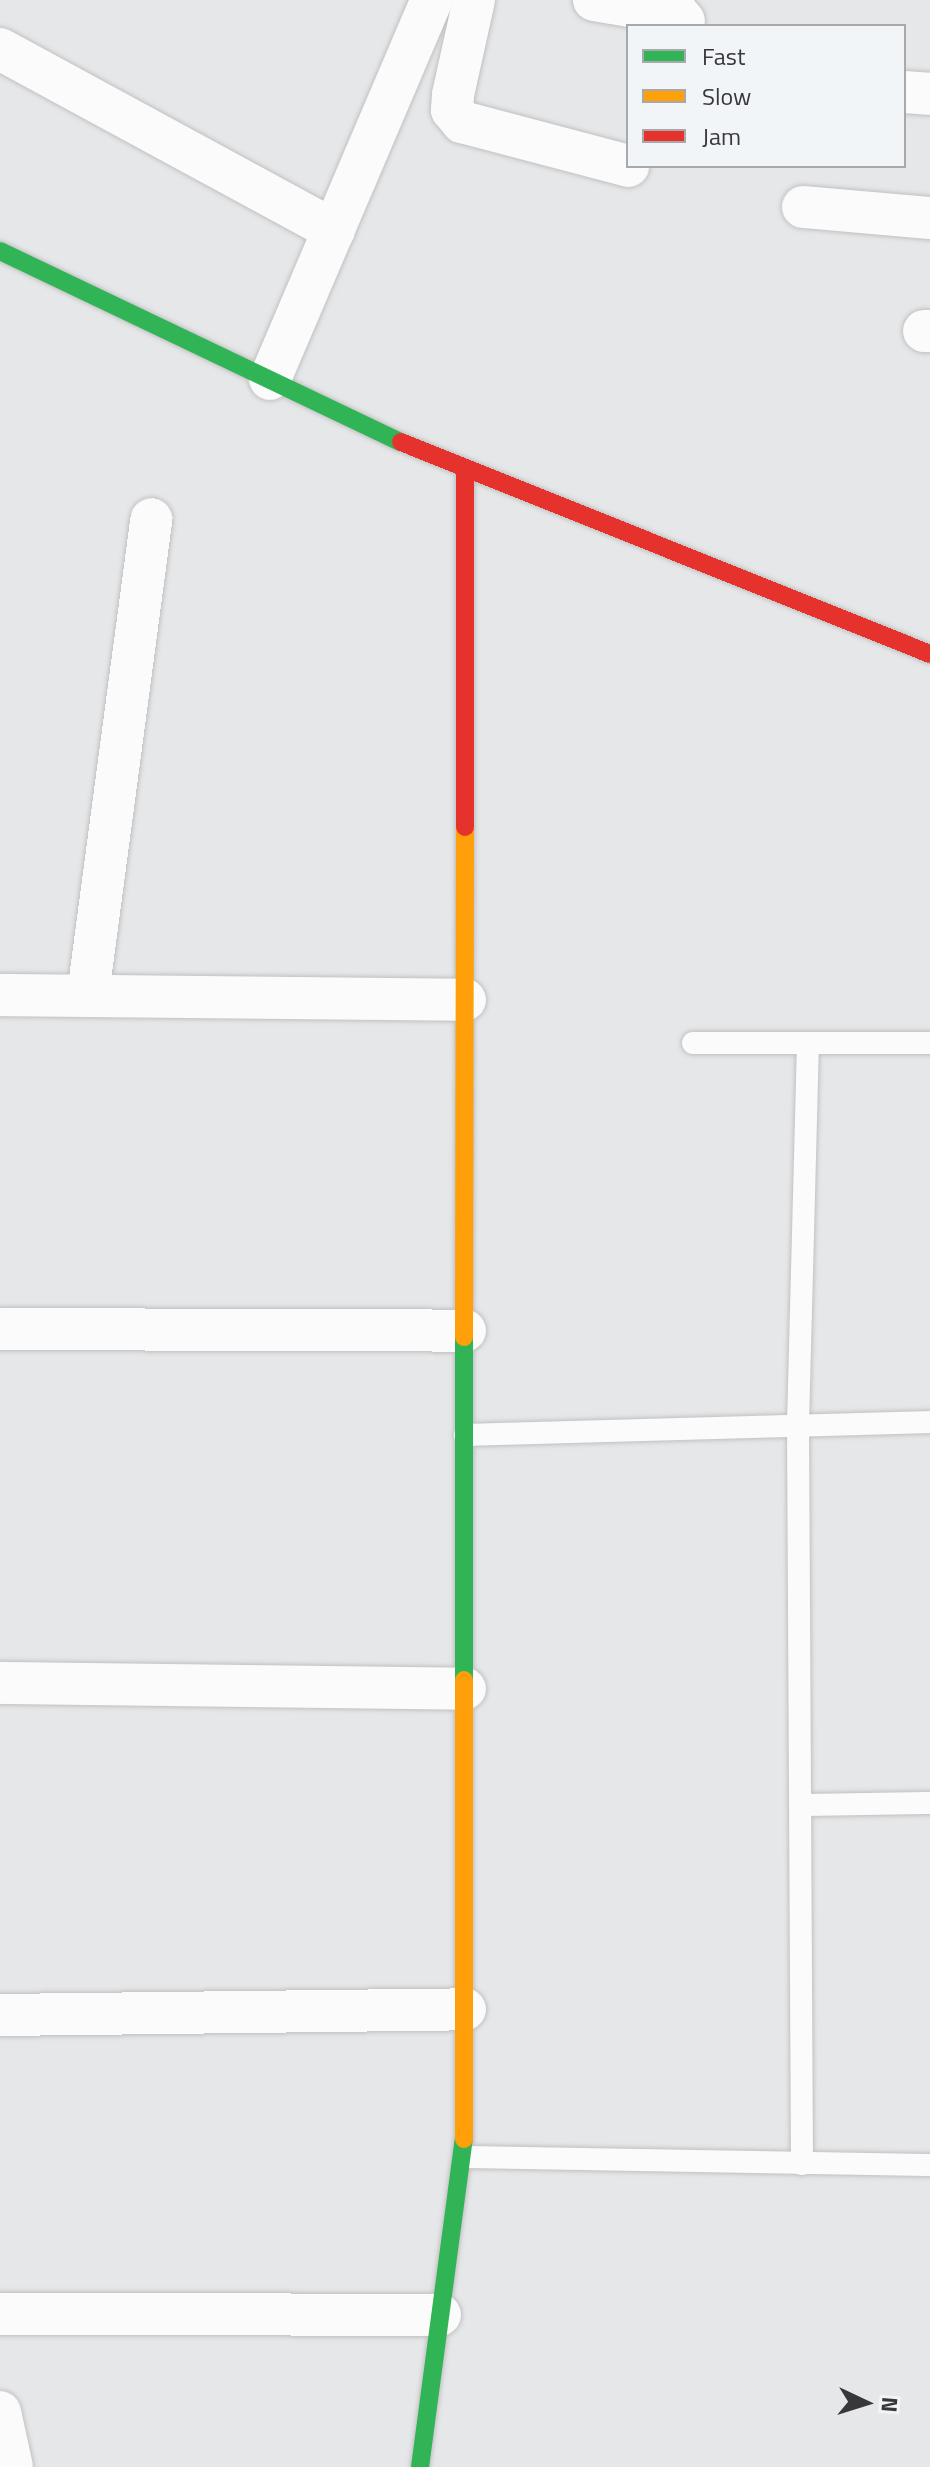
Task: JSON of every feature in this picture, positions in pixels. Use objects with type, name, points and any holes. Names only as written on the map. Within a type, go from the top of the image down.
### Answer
[{"type":"street","points":[[474,0],[453,95],[452,110],[462,122],[626,165]]},
{"type":"street","points":[[594,0],[685,16]]},
{"type":"street","points":[[270,379],[334,230],[424,2]]},
{"type":"street","points":[[0,49],[334,230]]},
{"type":"street","points":[[906,92],[930,94]]},
{"type":"street","points":[[803,207],[930,218]]},
{"type":"street","points":[[0,251],[465,469],[930,654]]},
{"type":"street","points":[[420,2467],[464,2157],[465,469]]},
{"type":"street","points":[[88,994],[151,519]]},
{"type":"street","points":[[0,995],[465,1000]]},
{"type":"street","points":[[0,1329],[465,1331]]},
{"type":"street","points":[[0,1683],[465,1689]]},
{"type":"street","points":[[0,2015],[465,2009]]},
{"type":"street","points":[[0,2314],[440,2315]]},
{"type":"street","points":[[0,2412],[12,2467]]},
{"type":"lane","points":[[693,1043],[930,1043]]},
{"type":"lane","points":[[802,2164],[798,1424],[808,1045]]},
{"type":"lane","points":[[465,1435],[930,1422]]},
{"type":"lane","points":[[800,1805],[930,1803]]},
{"type":"lane","points":[[464,2157],[930,2165]]},
{"type":"traffic: fast","points":[[0,251],[401,442]]},
{"type":"traffic: fast","points":[[464,1337],[464,1680]]},
{"type":"traffic: fast","points":[[420,2467],[464,2139]]},
{"type":"traffic: slow","points":[[464,1337],[465,827]]},
{"type":"traffic: slow","points":[[464,1680],[464,2139]]},
{"type":"traffic: jam","points":[[401,442],[930,654]]},
{"type":"traffic: jam","points":[[465,469],[465,827]]}]
